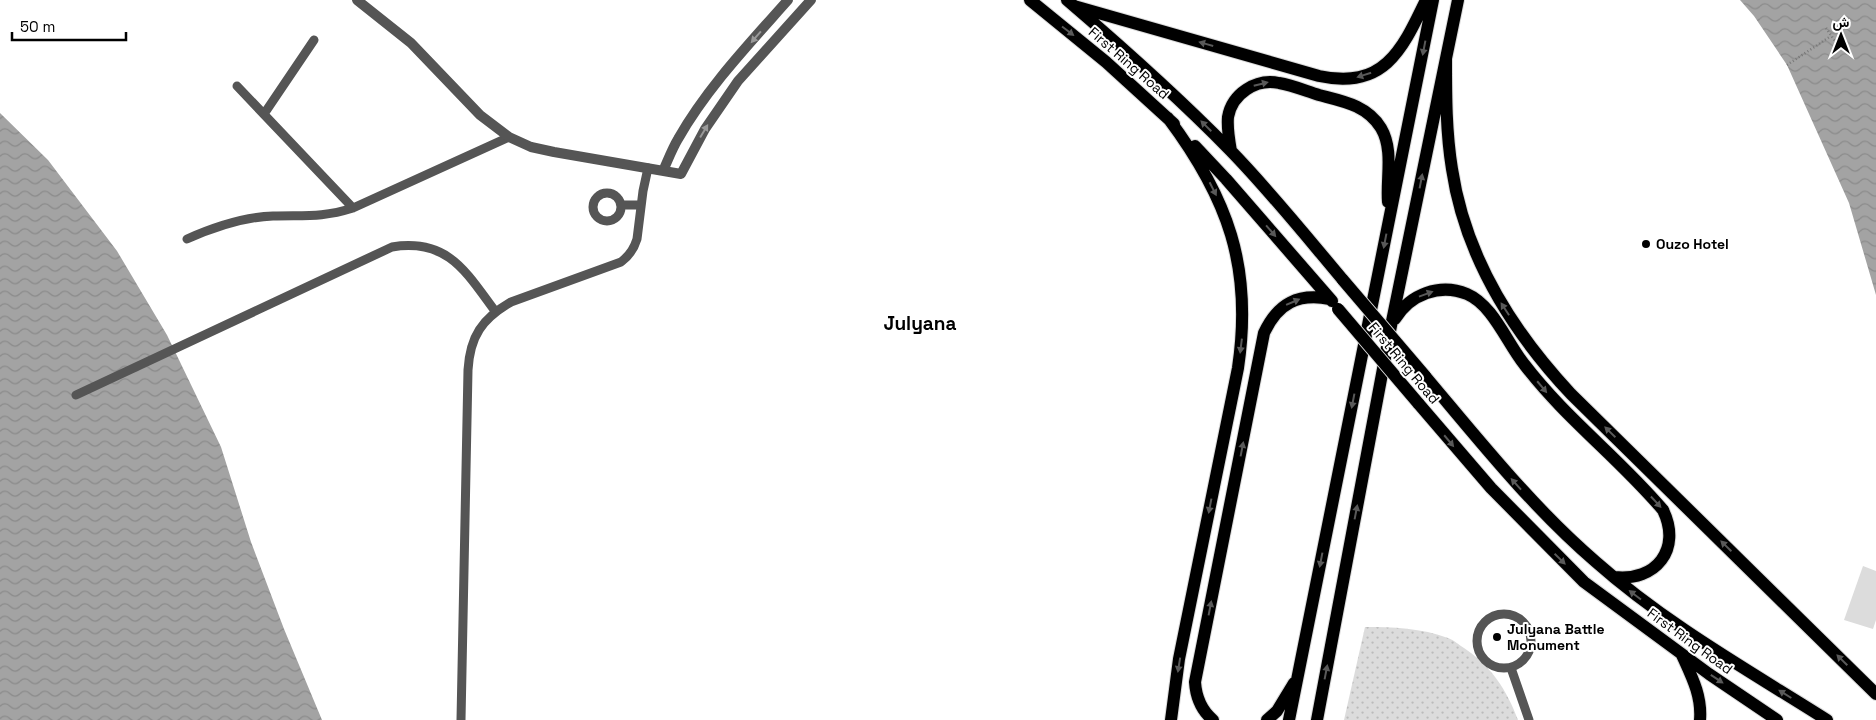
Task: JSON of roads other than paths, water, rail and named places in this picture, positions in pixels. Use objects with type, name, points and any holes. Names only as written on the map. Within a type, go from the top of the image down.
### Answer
[{"type":"main road","name":"First Ring Road","points":[[1030,0],[1113,67],[1168,118],[1226,179],[1491,488],[1584,582],[1680,653],[1777,720]]},
{"type":"main road","points":[[1070,3],[1319,76],[1339,79],[1360,77],[1379,69],[1387,63],[1402,48],[1426,0]]},
{"type":"main road","points":[[1289,720],[1433,0]]},
{"type":"main road","points":[[1318,718],[1391,326],[1458,0]]},
{"type":"main road","name":"First Ring Road","points":[[1070,3],[1125,49],[1231,151],[1535,504],[1562,532],[1614,577],[1670,620],[1826,720]]},
{"type":"main road","points":[[1446,59],[1448,140],[1457,195],[1472,246],[1503,306],[1533,350],[1571,394],[1876,694]]},
{"type":"main road","points":[[1231,151],[1228,125],[1232,106],[1243,91],[1260,83],[1279,82],[1355,105],[1377,122],[1386,138],[1389,157],[1387,184],[1390,218]]},
{"type":"main road","points":[[1168,118],[1201,166],[1228,225],[1237,252],[1241,276],[1243,324],[1238,368],[1179,660],[1171,720]]},
{"type":"main road","points":[[1391,326],[1396,317],[1410,302],[1419,296],[1437,290],[1468,295],[1490,313],[1520,359],[1552,398],[1657,502],[1667,518],[1670,537],[1668,547],[1658,564],[1643,575],[1634,578],[1614,577]]},
{"type":"main road","points":[[1213,720],[1203,710],[1198,701],[1196,682],[1264,333],[1276,313],[1285,305],[1307,297],[1334,304]]},
{"type":"main road","points":[[1680,653],[1695,681],[1698,692],[1700,720]]},
{"type":"main road","points":[[1267,720],[1276,711],[1297,679]]},
{"type":"street","points":[[357,0],[411,43],[480,116],[509,137],[531,147],[554,152],[680,174],[705,129],[728,94],[810,0]]},
{"type":"street","points":[[663,171],[677,139],[697,110],[726,71],[788,0]]},
{"type":"lane","points":[[264,114],[314,40]]},
{"type":"lane","points":[[237,86],[353,208]]},
{"type":"lane","points":[[187,239],[237,221],[272,216],[324,216],[353,208],[509,137]]},
{"type":"lane","points":[[461,720],[468,356],[477,331],[495,311],[510,302],[621,262],[626,258],[634,246],[648,168]]},
{"type":"lane","points":[[621,205],[641,205]]},
{"type":"lane","points":[[76,395],[392,247],[405,245],[424,246],[442,252],[463,268],[495,311]]},
{"type":"lane","points":[[1502,614],[1517,617],[1530,633],[1532,640],[1529,654],[1520,664],[1511,668],[1493,667],[1485,662],[1476,646],[1479,630],[1488,619],[1495,615],[1502,614]]},
{"type":"lane","points":[[1511,668],[1529,720]]},
{"type":"water","points":[[1740,0],[1876,0],[1876,295],[1849,203],[1787,65],[1754,16]]},
{"type":"water","points":[[0,113],[48,160],[117,251],[167,335],[221,447],[251,542],[284,629],[322,720],[0,720]]},
{"type":"place","name":"Ouzo Hotel","points":[[1646,244]]},
{"type":"place","name":"Julyana Battle Monument","points":[[1497,637]]},
{"type":"district","name":"Julyana","points":[[920,323]]}]
